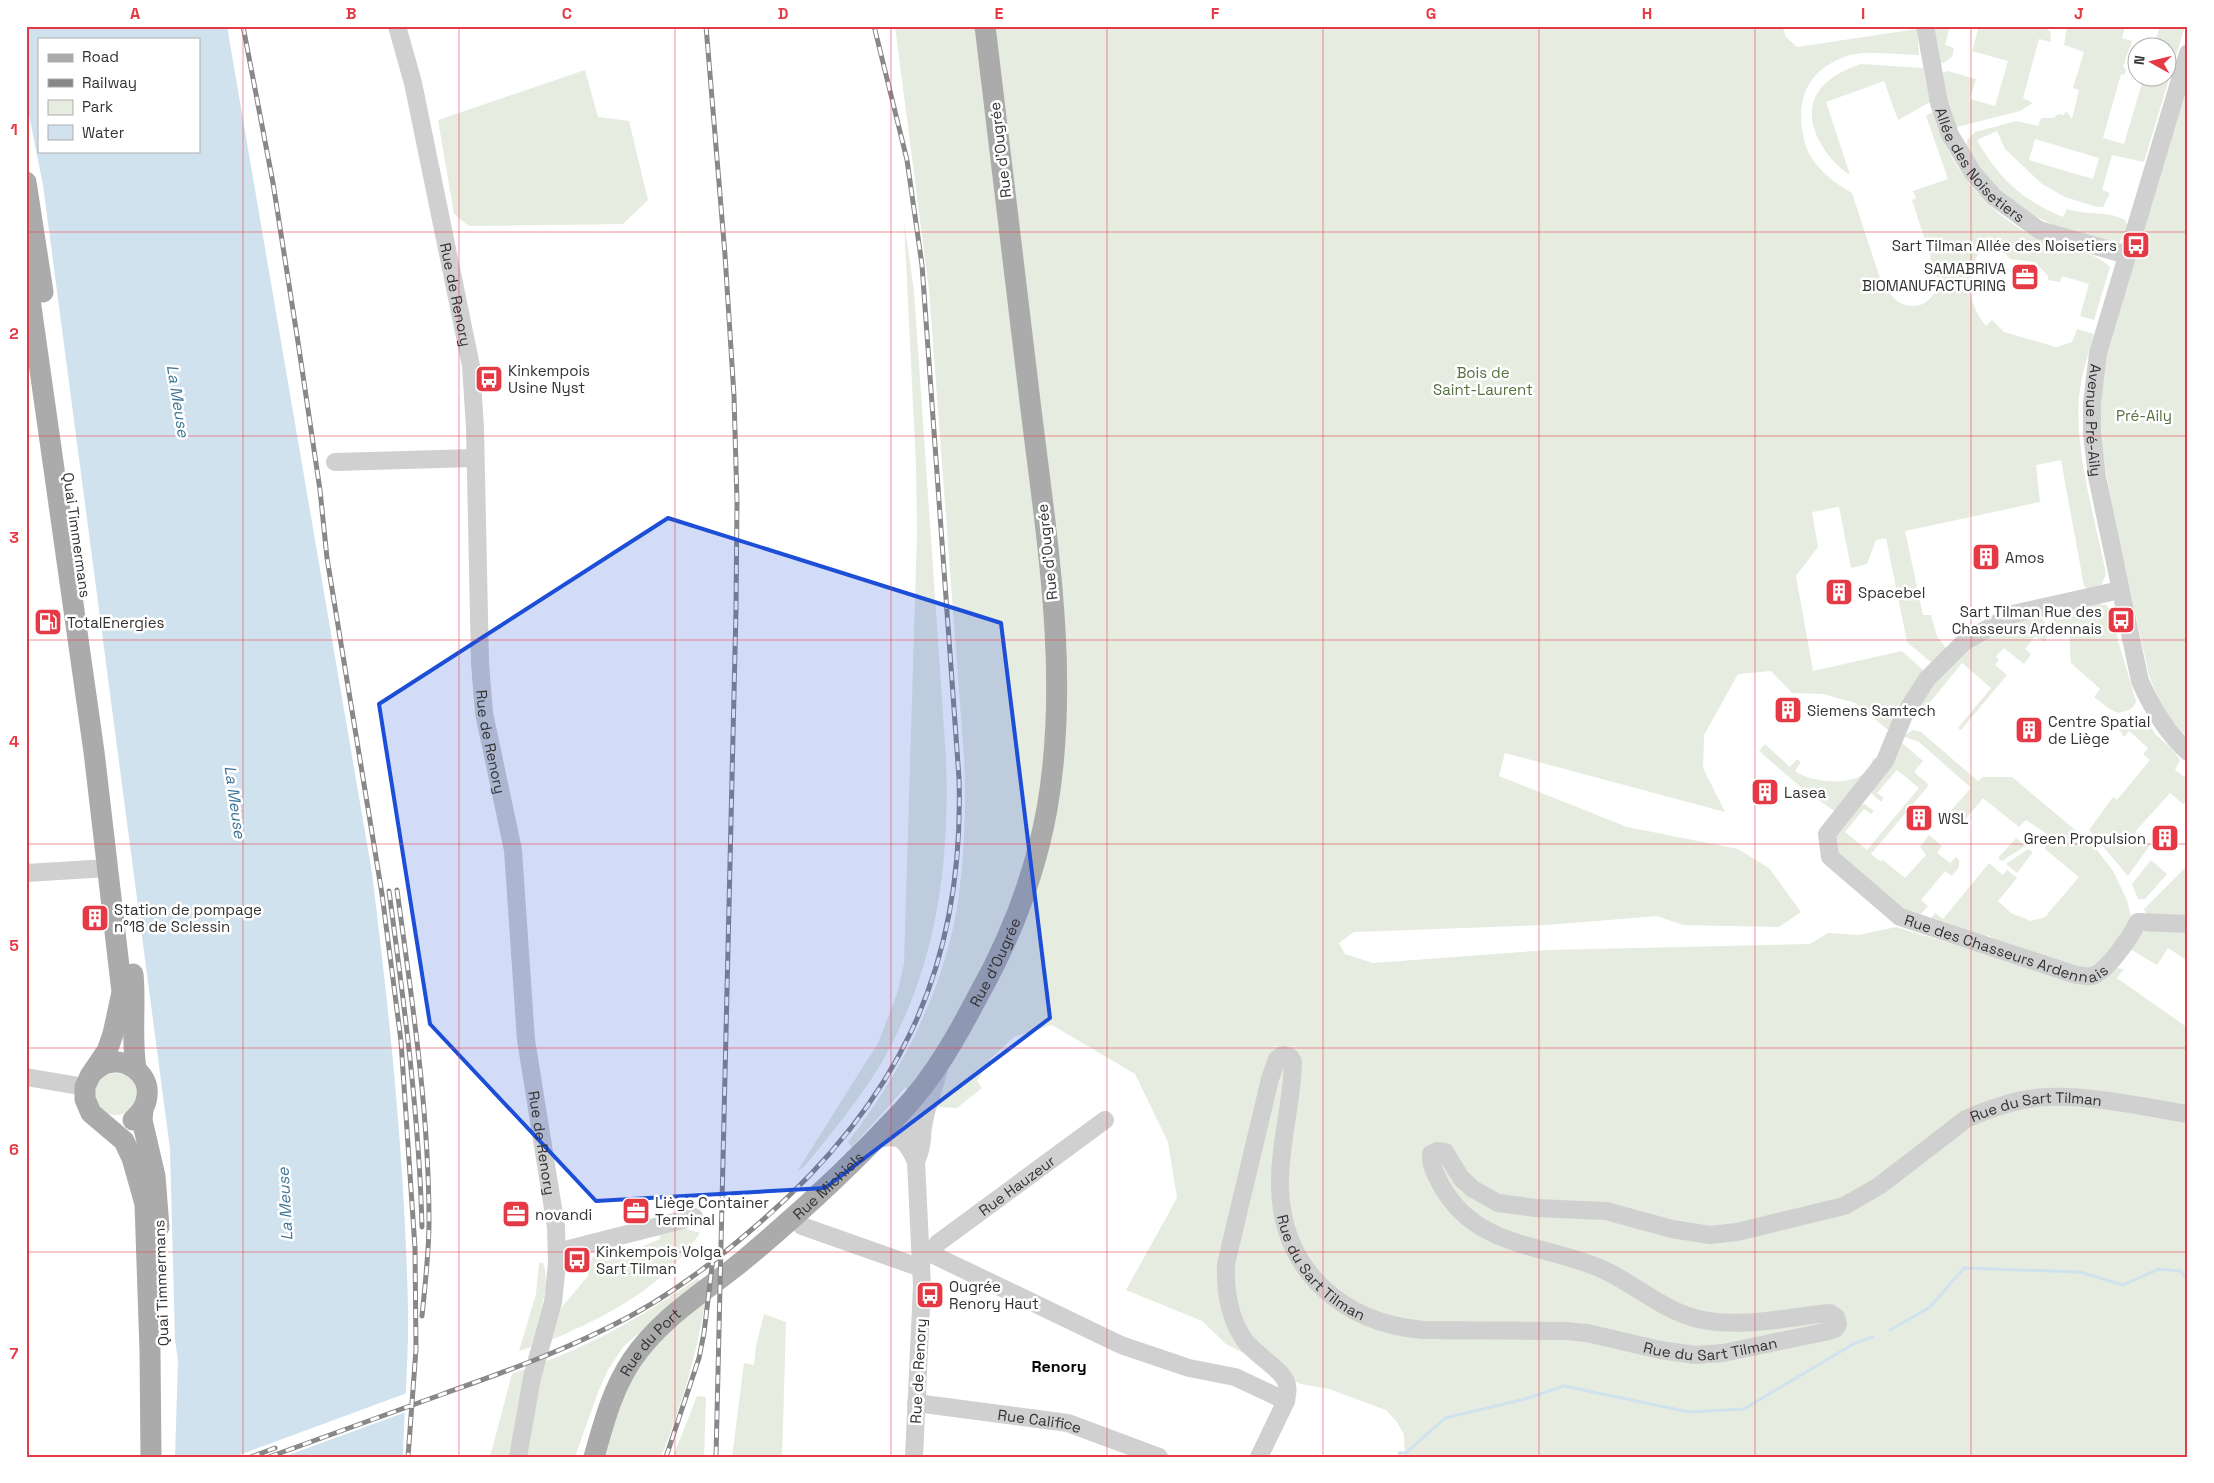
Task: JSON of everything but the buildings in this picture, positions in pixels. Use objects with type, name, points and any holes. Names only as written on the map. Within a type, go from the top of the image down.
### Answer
[{"type":"main road","name":"Rue d'Ougrée","points":[[903,1110],[942,1058],[1004,949],[1025,894],[1046,810],[1054,749],[1056,651],[1046,536],[985,26]]},
{"type":"main road","name":"Quai Timmermans","points":[[26,182],[63,432],[122,879],[136,997],[133,1053],[136,1069]]},
{"type":"main road","name":"Quai Timmermans","points":[[26,271],[75,610],[122,992],[113,1034],[107,1051],[90,1079]]},
{"type":"main road","points":[[122,1062],[136,1069],[145,1081],[148,1096],[143,1110],[132,1121],[118,1125],[103,1122],[91,1113],[85,1099],[90,1079],[107,1063],[122,1062]]},
{"type":"main road","name":"Quai Timmermans","points":[[143,1110],[142,1120],[158,1199],[164,1457]]},
{"type":"main road","name":"Rue Michiels","points":[[748,1256],[854,1159],[903,1110]]},
{"type":"main road","name":"Quai Timmermans","points":[[103,1122],[124,1141],[132,1158],[144,1204],[150,1351],[151,1457]]},
{"type":"main road","name":"Rue du Port","points":[[594,1457],[609,1405],[624,1374],[640,1350],[674,1314],[748,1256]]},
{"type":"street","name":"Rue de Renory","points":[[397,26],[414,83],[469,354],[474,402],[482,701],[513,850],[526,1040],[554,1205],[557,1252],[553,1302],[532,1378],[518,1457]]},
{"type":"street","name":"Allée des Noisetiers","points":[[1925,26],[1939,103],[1950,135],[1972,173],[1994,198],[2039,230],[2127,255]]},
{"type":"street","name":"Avenue Pré-Aily","points":[[2188,53],[2098,353],[2092,403],[2092,434],[2098,477],[2140,681],[2151,706],[2174,739],[2188,752]]},
{"type":"street","points":[[335,462],[475,458]]},
{"type":"street","name":"Rue des Chasseurs Ardennais","points":[[2120,590],[2013,614],[1964,642],[1927,679],[1904,715],[1885,762],[1828,834],[1830,857],[1900,917],[2076,975],[2091,976],[2103,970],[2132,934],[2138,922],[2188,924]]},
{"type":"street","points":[[29,873],[108,868]]},
{"type":"street","name":"Rue du Sart Tilman","points":[[1286,1401],[1288,1388],[1284,1377],[1256,1353],[1244,1339],[1233,1319],[1226,1281],[1226,1264],[1270,1079],[1277,1059],[1282,1055],[1290,1057],[1294,1062],[1281,1163],[1280,1188],[1283,1216],[1305,1268],[1324,1290],[1341,1303],[1375,1321],[1404,1329],[1565,1331],[1587,1333],[1660,1350],[1696,1355],[1723,1353],[1835,1330],[1838,1324],[1836,1317],[1830,1313],[1741,1323],[1698,1319],[1680,1313],[1598,1268],[1567,1257],[1513,1243],[1487,1232],[1469,1220],[1455,1207],[1438,1179],[1430,1161],[1431,1154],[1437,1150],[1445,1152],[1461,1178],[1472,1190],[1498,1203],[1536,1208],[1606,1211],[1672,1229],[1710,1234],[1737,1232],[1844,1206],[1880,1186],[1966,1119],[1981,1112],[2028,1099],[2070,1097],[2188,1114]]},
{"type":"street","name":"Rue d'Ougrée","points":[[916,1148],[942,1058]]},
{"type":"street","points":[[26,1077],[90,1079]]},
{"type":"street","name":"Rue d'Ougrée","points":[[903,1110],[909,1111],[918,1118],[916,1148],[926,1251],[921,1268],[922,1286]]},
{"type":"street","name":"Rue Hauzeur","points":[[926,1251],[1105,1120]]},
{"type":"street","points":[[874,1140],[893,1136],[916,1148]]},
{"type":"street","points":[[557,1252],[694,1218]]},
{"type":"street","points":[[802,1226],[921,1268]]},
{"type":"street","points":[[926,1251],[1121,1345],[1189,1368],[1235,1377],[1286,1401],[1259,1457]]},
{"type":"street","name":"Rue de Renory","points":[[914,1457],[922,1286]]},
{"type":"street","name":"Rue Califice","points":[[916,1403],[1068,1423],[1159,1457]]},
{"type":"highlighted area","points":[[668,518],[1001,623],[1050,1018],[825,1188],[596,1201],[430,1024],[379,704]]},
{"type":"green space","name":"Bois de Saint-Laurent","points":[[895,26],[1782,26],[1786,37],[1797,47],[1917,29],[1919,55],[1854,54],[1824,67],[1816,75],[1805,93],[1802,105],[1802,130],[1806,146],[1808,152],[1823,172],[1852,193],[1883,287],[1900,303],[1914,306],[1920,305],[1930,299],[1937,288],[1938,281],[1912,200],[1916,198],[1913,191],[1948,179],[1926,116],[1933,112],[1949,152],[1961,171],[1974,189],[2007,220],[2025,232],[2044,241],[2087,253],[2110,267],[2094,320],[2080,316],[2089,284],[2062,276],[2060,282],[2048,280],[2048,276],[2035,262],[2010,259],[1990,237],[1976,258],[1970,281],[1973,304],[1986,326],[1992,320],[2004,332],[2056,347],[2072,342],[2077,329],[2094,334],[2081,381],[2078,418],[2087,486],[2106,574],[2100,588],[2088,590],[2084,586],[2061,460],[2036,465],[2040,502],[1905,531],[1923,615],[1931,615],[1937,636],[1947,649],[1933,664],[1907,642],[1886,538],[1876,540],[1867,564],[1851,568],[1839,507],[1812,512],[1818,547],[1796,576],[1813,671],[1902,651],[1923,670],[1888,730],[1855,703],[1823,694],[1792,693],[1771,671],[1738,674],[1704,735],[1703,768],[1725,812],[1505,753],[1499,776],[1627,827],[1738,849],[1769,868],[1801,912],[1779,927],[1683,925],[1657,916],[1547,925],[1354,932],[1339,943],[1345,954],[1373,963],[1549,950],[1810,944],[1828,933],[1859,935],[1896,927],[2082,983],[2115,968],[2124,969],[2117,978],[2188,1028],[2188,1457],[1405,1457],[1404,1435],[1397,1422],[1386,1410],[1329,1389],[1301,1384],[1226,1344],[1202,1321],[1126,1290],[1177,1198],[1168,1142],[1135,1074],[1052,1025],[1014,1037],[991,1058],[977,1081],[982,1088],[957,1108],[934,1107],[905,1088],[852,1147],[848,1142],[887,1086],[920,1025],[933,993],[953,928],[963,860],[964,757],[929,290]]},
{"type":"green space","points":[[1930,26],[1950,26],[1945,45],[1954,48],[1952,57],[1943,63],[1933,62]]},
{"type":"green space","points":[[1979,26],[2042,26],[2050,31],[2051,42],[2039,39],[2023,98],[2033,103],[2020,111],[1953,128],[1940,73],[1948,71],[1976,79],[1970,99],[1995,106],[2008,61],[1972,51]]},
{"type":"green space","points":[[2067,26],[2125,26],[2122,38],[2126,39],[2126,58],[2123,67],[2126,69],[2124,75],[2121,74],[2103,138],[2124,144],[2141,88],[2166,88],[2144,162],[2112,155],[2102,190],[2110,193],[2103,207],[2097,207],[2065,197],[2042,184],[2005,149],[1997,131],[1977,140],[1985,154],[2003,177],[2036,204],[2063,217],[2067,209],[2111,215],[2125,220],[2128,227],[2119,243],[2108,246],[2065,232],[2019,207],[1981,171],[1966,146],[1968,139],[1975,132],[2017,121],[2038,126],[2041,118],[2054,118],[2058,114],[2064,115],[2066,111],[2072,119],[2079,90],[2073,88],[2084,52],[2064,45]],"holes":[[[2035,139],[2099,158],[2093,179],[2029,160]]]},
{"type":"green space","points":[[2160,26],[2185,26],[2176,56],[2176,38],[2156,38]]},
{"type":"green space","points":[[1861,64],[1923,68],[1930,102],[1898,120],[1884,81],[1826,102],[1850,175],[1832,159],[1824,148],[1813,124],[1812,112],[1814,99],[1829,80],[1839,73]]},
{"type":"green space","points":[[585,70],[598,117],[629,121],[648,200],[623,224],[469,226],[454,214],[438,120]]},
{"type":"green space","name":"Pré-Aily","points":[[2188,78],[2188,738],[2165,709],[2149,675],[2114,517],[2099,432],[2104,362]]},
{"type":"green space","points":[[904,221],[914,291],[946,758],[947,799],[942,879],[926,956],[914,994],[898,1031],[879,1067],[862,1093],[804,1167],[798,1170],[878,1043],[897,994],[904,964],[917,533],[916,465]]},
{"type":"green space","points":[[2088,603],[2106,605],[2115,615],[2118,641],[2136,701],[2132,708],[2127,711],[2118,713],[2094,697],[2100,689],[2071,663],[2069,632],[2056,633],[2053,615]]},
{"type":"green space","points":[[2040,617],[2045,622],[2047,639],[2045,642],[2035,636],[2025,649],[2031,654],[2024,664],[2004,648],[1996,656],[1999,660],[1995,665],[2007,675],[1961,730],[1958,728],[1991,688],[1962,663],[1919,716],[1913,711],[1953,659],[2010,622]]},
{"type":"green space","points":[[2145,716],[2155,734],[2172,749],[2180,760],[2175,770],[2184,777],[2188,772],[2188,799],[2183,804],[2170,793],[2135,832],[2150,845],[2128,876],[2089,830],[2113,797],[2117,800],[2150,760],[2143,754],[2148,748],[2129,731],[2124,737],[2119,729]]},
{"type":"green space","points":[[1913,730],[1921,732],[1978,781],[1983,777],[2012,777],[2093,845],[2113,871],[2127,900],[2132,921],[2101,964],[2088,969],[2060,964],[2010,946],[1988,935],[1983,937],[1930,919],[1935,913],[1943,919],[1989,863],[2003,875],[2007,870],[2017,878],[1998,901],[2011,913],[2031,921],[2045,917],[2079,877],[2045,849],[2047,834],[2026,820],[2019,827],[1983,798],[1959,827],[1946,816],[1971,788],[1919,742],[1903,736]]},
{"type":"green space","points":[[1900,741],[1923,761],[1914,772],[1929,785],[1871,854],[1881,862],[1883,860],[1905,878],[1926,855],[1920,847],[1929,835],[1942,846],[1937,853],[1950,863],[1956,857],[1959,860],[1959,867],[1952,876],[1945,871],[1921,900],[1928,906],[1921,914],[1913,916],[1837,855],[1834,834],[1860,805],[1865,804],[1874,811],[1871,814],[1864,809],[1845,832],[1867,850],[1919,788],[1897,770],[1877,793],[1884,798],[1881,802],[1872,794],[1871,791]]},
{"type":"green space","points":[[1765,744],[1790,767],[1797,759],[1801,762],[1795,771],[1822,781],[1854,779],[1869,768],[1874,757],[1876,765],[1837,813],[1803,789],[1759,751]]},
{"type":"green space","points":[[2016,838],[2025,846],[2002,861],[1998,858]]},
{"type":"green space","points":[[2028,849],[2033,852],[2017,873],[2006,864]]},
{"type":"green space","points":[[2151,860],[2167,874],[2145,899],[2138,899],[2132,884]]},
{"type":"green space","points":[[2188,865],[2188,918],[2146,914],[2144,909]]},
{"type":"green space","points":[[2147,931],[2188,932],[2188,961],[2168,948],[2157,965],[2130,949],[2142,933]]},
{"type":"green space","points":[[112,1073],[120,1073],[131,1079],[137,1094],[131,1109],[120,1115],[112,1115],[101,1109],[95,1098],[95,1090],[101,1079]]},
{"type":"green space","points":[[687,1229],[700,1233],[669,1269],[634,1297],[594,1320],[551,1340],[561,1308],[588,1276],[589,1262],[594,1256],[599,1255],[607,1261],[660,1239],[659,1231]]},
{"type":"green space","points":[[539,1263],[543,1263],[546,1281],[543,1304],[531,1347],[519,1351],[536,1294]]},
{"type":"green space","points":[[698,1278],[701,1283],[666,1309],[623,1347],[608,1370],[598,1392],[575,1457],[526,1457],[544,1362],[585,1345],[624,1325]]},
{"type":"green space","points":[[705,1302],[698,1342],[688,1381],[661,1457],[604,1457],[622,1398],[636,1370],[661,1339]]},
{"type":"green space","points":[[764,1314],[786,1322],[782,1457],[732,1457],[744,1363],[754,1365],[756,1346]]},
{"type":"green space","points":[[527,1368],[509,1457],[490,1457],[512,1374]]},
{"type":"green space","points":[[697,1396],[706,1397],[704,1457],[673,1457]]},
{"type":"water","name":"La Meuse","points":[[26,26],[227,26],[372,873],[391,1036],[404,1200],[408,1327],[403,1457],[175,1457],[178,1360],[175,1340],[170,1149],[43,185],[26,100]]},
{"type":"pier","points":[[407,1393],[406,1412],[283,1457],[234,1457]]},
{"type":"waterway","points":[[1890,1330],[1930,1307],[1964,1268],[2080,1272],[2123,1285],[2159,1269],[2181,1271],[2188,1281]]},
{"type":"waterway","points":[[1399,1453],[1406,1453],[1445,1418],[1525,1399],[1564,1386],[1689,1412],[1744,1409],[1855,1343],[1873,1337]]},
{"type":"railway","points":[[243,26],[273,183],[298,342],[320,490],[327,558],[382,894],[401,1041],[415,1248],[416,1349],[408,1457]]},
{"type":"railway","points":[[706,26],[725,255],[734,396],[737,502],[716,1457]]},
{"type":"railway","points":[[269,1457],[545,1356],[625,1319],[663,1297],[733,1245],[801,1184],[845,1135],[882,1085],[911,1031],[934,974],[949,913],[958,848],[959,778],[922,265],[907,160],[874,26]]},
{"type":"railway","points":[[397,890],[419,1056],[426,1139],[429,1234],[422,1316]]},
{"type":"railway","points":[[389,891],[414,1101],[422,1227]]},
{"type":"railway","points":[[666,1457],[699,1358],[713,1258]]},
{"type":"railway","points":[[251,1457],[275,1448]]},
{"type":"place","name":"Sart Tilman Allée des Noisetiers","points":[[2136,245]]},
{"type":"place","name":"SAMABRIVA BIOMANUFACTURING","points":[[2025,277]]},
{"type":"place","name":"Kinkempois Usine Nyst","points":[[489,379]]},
{"type":"place","name":"Amos","points":[[1986,557]]},
{"type":"place","name":"Spacebel","points":[[1839,592]]},
{"type":"place","name":"Sart Tilman Rue des Chasseurs Ardennais","points":[[2121,620]]},
{"type":"place","name":"TotalEnergies","points":[[48,622]]},
{"type":"place","name":"Siemens Samtech","points":[[1788,710]]},
{"type":"place","name":"Centre Spatial de Liège","points":[[2029,730]]},
{"type":"place","name":"Lasea","points":[[1765,792]]},
{"type":"place","name":"WSL","points":[[1919,818]]},
{"type":"place","name":"Green Propulsion","points":[[2165,838]]},
{"type":"place","name":"Station de pompage n°18 de Sclessin","points":[[95,918]]},
{"type":"place","name":"Liège Container Terminal","points":[[636,1211]]},
{"type":"place","name":"novandi","points":[[516,1214]]},
{"type":"place","name":"Kinkempois Volga Sart Tilman","points":[[577,1260]]},
{"type":"place","name":"Ougrée Renory Haut","points":[[930,1295]]},
{"type":"district","name":"Renory","points":[[1059,1366]]}]
